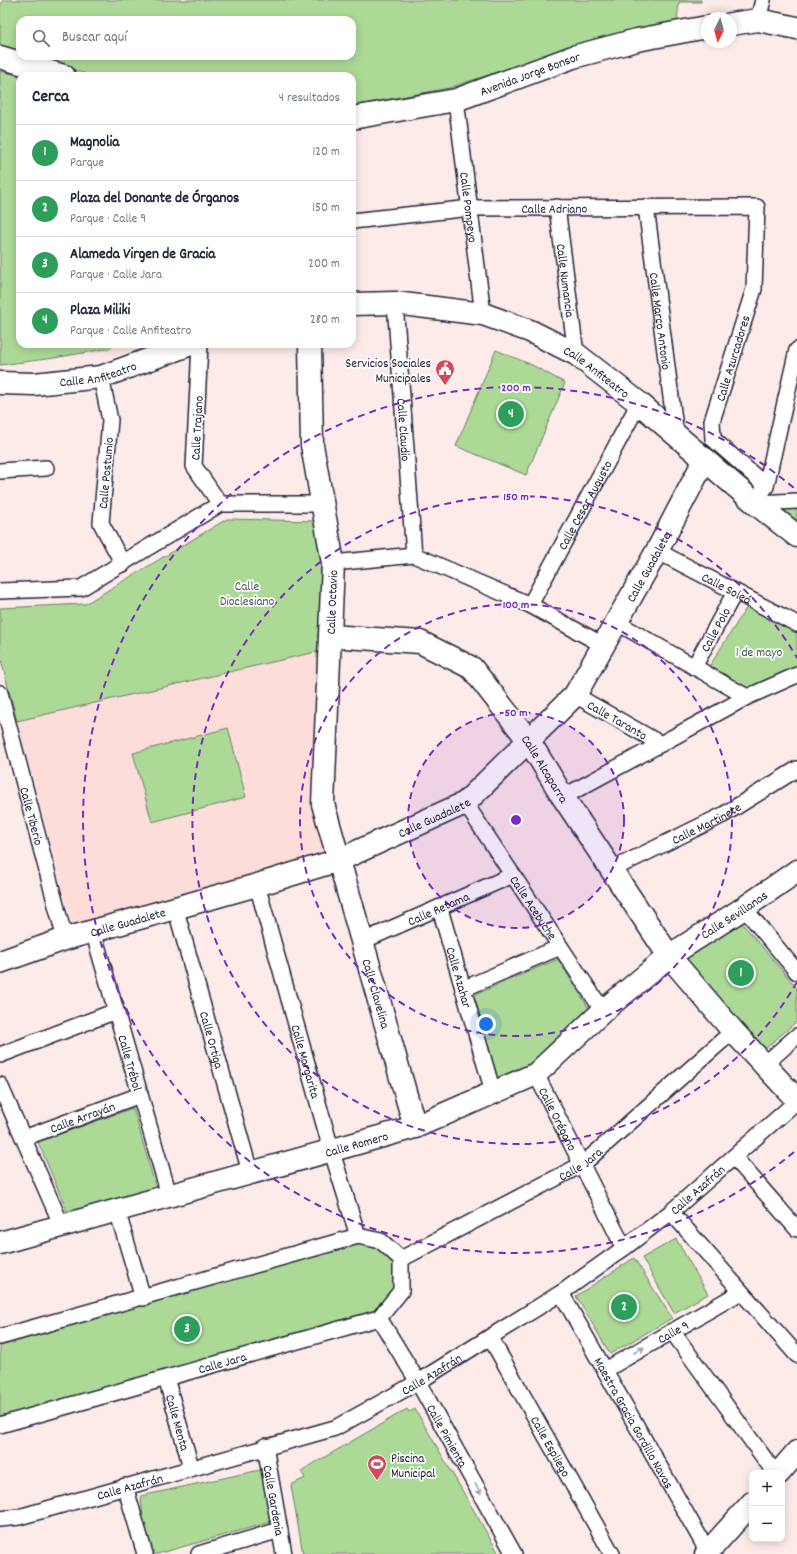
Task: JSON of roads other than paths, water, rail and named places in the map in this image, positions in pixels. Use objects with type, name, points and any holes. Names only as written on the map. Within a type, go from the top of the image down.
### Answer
[{"type":"street","points":[[737,21],[761,10],[797,28]]},
{"type":"street","name":"Avenida Jorge Bonsor","points":[[356,117],[456,100],[573,57],[637,40],[701,28]]},
{"type":"street","points":[[0,57],[51,72]]},
{"type":"street","name":"Calle Pompeyo","points":[[456,100],[471,208],[483,314]]},
{"type":"street","name":"Calle Numancia","points":[[557,207],[576,354]]},
{"type":"street","name":"Calle Marco Antonio","points":[[646,207],[676,435]]},
{"type":"street","name":"Calle Adriano","points":[[356,221],[471,208],[757,207]]},
{"type":"street","name":"Calle Azurcadores","points":[[757,207],[754,289],[712,421],[712,427],[713,439],[760,494]]},
{"type":"street","name":"Calle Anfiteatro","points":[[356,304],[395,303],[483,314],[530,331],[576,354],[639,403],[705,459],[760,494],[797,536]]},
{"type":"street","name":"Calle Claudio","points":[[395,303],[414,555]]},
{"type":"street","name":"Calle Anfiteatro","points":[[0,383],[34,384],[101,377],[180,348]]},
{"type":"street","name":"Calle Trajano","points":[[200,348],[194,466],[220,504]]},
{"type":"street","name":"Calle Octavio","points":[[310,348],[312,446],[333,562],[323,804],[339,860]]},
{"type":"street","points":[[797,350],[790,411],[760,494],[797,501]]},
{"type":"street","name":"Calle Postumio","points":[[101,377],[110,420],[100,523],[123,564]]},
{"type":"street","name":"Calle Cesar Augusto","points":[[530,606],[639,403]]},
{"type":"street","name":"Calle Guadalete","points":[[0,962],[65,939],[257,885],[339,860],[466,803],[575,695],[657,550],[705,459]]},
{"type":"street","points":[[0,471],[46,468]]},
{"type":"street","points":[[0,591],[81,588],[220,504],[322,504]]},
{"type":"street","name":"Calle Soleá","points":[[657,550],[797,624]]},
{"type":"street","points":[[333,562],[414,555],[530,606],[603,645]]},
{"type":"street","name":"Calle Polo","points":[[694,667],[735,592]]},
{"type":"street","points":[[616,622],[747,697]]},
{"type":"street","name":"Calle Alcaparra","points":[[330,636],[420,642],[472,668],[530,741],[611,870],[669,956],[733,1031],[765,1064],[797,1101]]},
{"type":"street","points":[[564,796],[747,697],[797,675]]},
{"type":"street","name":"Calle Tiberio","points":[[0,692],[65,939]]},
{"type":"street","name":"Calle Taranto","points":[[575,695],[660,744]]},
{"type":"street","name":"Calle Martinete","points":[[611,870],[723,815],[797,769]]},
{"type":"street","name":"Calle Acebuche","points":[[466,803],[603,1011]]},
{"type":"street","name":"Calle Clavelina","points":[[339,860],[415,1127]]},
{"type":"street","name":"Calle Sevillanas","points":[[669,956],[744,908],[797,871]]},
{"type":"street","name":"Calle Retama","points":[[363,941],[440,909],[513,875]]},
{"type":"street","name":"Calle Margarita","points":[[257,885],[331,1149],[358,1236]]},
{"type":"street","name":"Calle Ortiga","points":[[175,907],[250,1172]]},
{"type":"street","points":[[744,908],[797,972]]},
{"type":"street","name":"Calle Azahar","points":[[440,909],[492,1092]]},
{"type":"street","name":"Calle Trébol","points":[[93,931],[169,1195]]},
{"type":"street","points":[[463,989],[560,947]]},
{"type":"street","name":"Calle Romero","points":[[0,1243],[331,1149],[415,1127],[536,1074],[603,1011],[669,956]]},
{"type":"street","points":[[0,1054],[116,1011]]},
{"type":"street","name":"Calle Jara","points":[[401,1259],[583,1164],[733,1031]]},
{"type":"street","points":[[765,1064],[797,1036]]},
{"type":"street","name":"Calle Orégano","points":[[536,1074],[583,1164],[624,1248]]},
{"type":"street","points":[[0,1085],[62,1226]]},
{"type":"street","name":"Calle Arrayán","points":[[24,1138],[140,1095]]},
{"type":"street","name":"Calle Azafrán","points":[[0,1519],[19,1517],[265,1446],[335,1428],[418,1382],[561,1293],[671,1212],[797,1101]]},
{"type":"street","points":[[734,1157],[797,1229]]},
{"type":"street","points":[[117,1210],[143,1298]]},
{"type":"street","points":[[671,1212],[797,1355]]},
{"type":"street","points":[[0,1337],[143,1298],[358,1236],[381,1241],[401,1259],[401,1291],[379,1318]]},
{"type":"street","name":"Calle 9","points":[[605,1370],[741,1292]]},
{"type":"street","name":"Maestra Gracia Gordillo Navas","points":[[561,1293],[707,1553]]},
{"type":"street","name":"Calle Jara","points":[[0,1425],[379,1318]]},
{"type":"street","name":"Calle Pimienta","points":[[379,1318],[418,1382],[514,1554]]},
{"type":"street","points":[[672,1332],[773,1470]]},
{"type":"street","name":"Calle Espliego","points":[[490,1337],[612,1554]]},
{"type":"street","name":"Calle Menta","points":[[166,1378],[191,1467]]},
{"type":"street","name":"Calle Gardenia","points":[[265,1446],[284,1554]]},
{"type":"street","points":[[782,1470],[797,1452]]},
{"type":"street","points":[[125,1486],[145,1554]]},
{"type":"street","points":[[707,1553],[749,1506]]},
{"type":"street","points":[[199,1554],[280,1530]]},
{"type":"place","name":"Servicios Sociales Municipales","points":[[445,386]]},
{"type":"place","name":"Plaza Miliki","points":[[511,414]]},
{"type":"place","name":"Magnolia","points":[[741,973]]},
{"type":"place","name":"Plaza del Donante de Órganos","points":[[624,1307]]},
{"type":"place","name":"Alameda Virgen de Gracia","points":[[187,1329]]},
{"type":"place","name":"Piscina Municipal","points":[[377,1481]]},
{"type":"park label","name":"Calle Dioclesiano","points":[[247,592]]},
{"type":"park label","name":"1 de mayo","points":[[759,651]]}]
